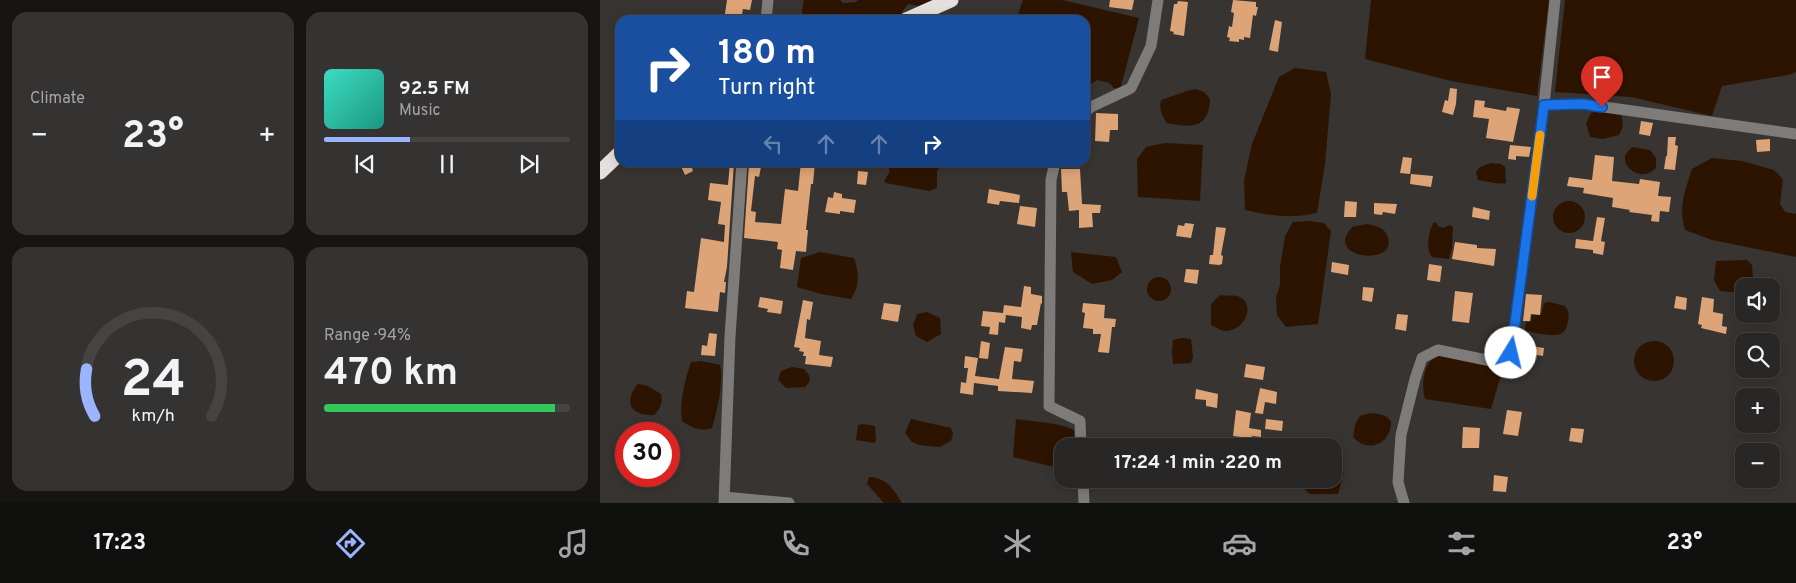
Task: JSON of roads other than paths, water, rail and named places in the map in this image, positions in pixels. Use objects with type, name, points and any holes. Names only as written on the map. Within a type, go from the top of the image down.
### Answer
[{"type":"highway","points":[[917,15],[951,0]]},
{"type":"highway","points":[[600,172],[615,158]]},
{"type":"street","points":[[766,15],[768,0]]},
{"type":"street","points":[[1090,107],[1131,88],[1151,46],[1158,0]]},
{"type":"street","points":[[1404,503],[1398,482],[1401,435],[1422,358],[1438,350],[1491,361],[1508,359],[1511,353],[1544,105],[1555,0]]},
{"type":"street","points":[[1544,105],[1583,104],[1796,134]]},
{"type":"street","points":[[742,167],[730,336],[724,500],[789,503]]},
{"type":"street","points":[[1054,167],[1051,180],[1049,406],[1080,421],[1081,438]]},
{"type":"street","points":[[1083,488],[1084,503]]}]
